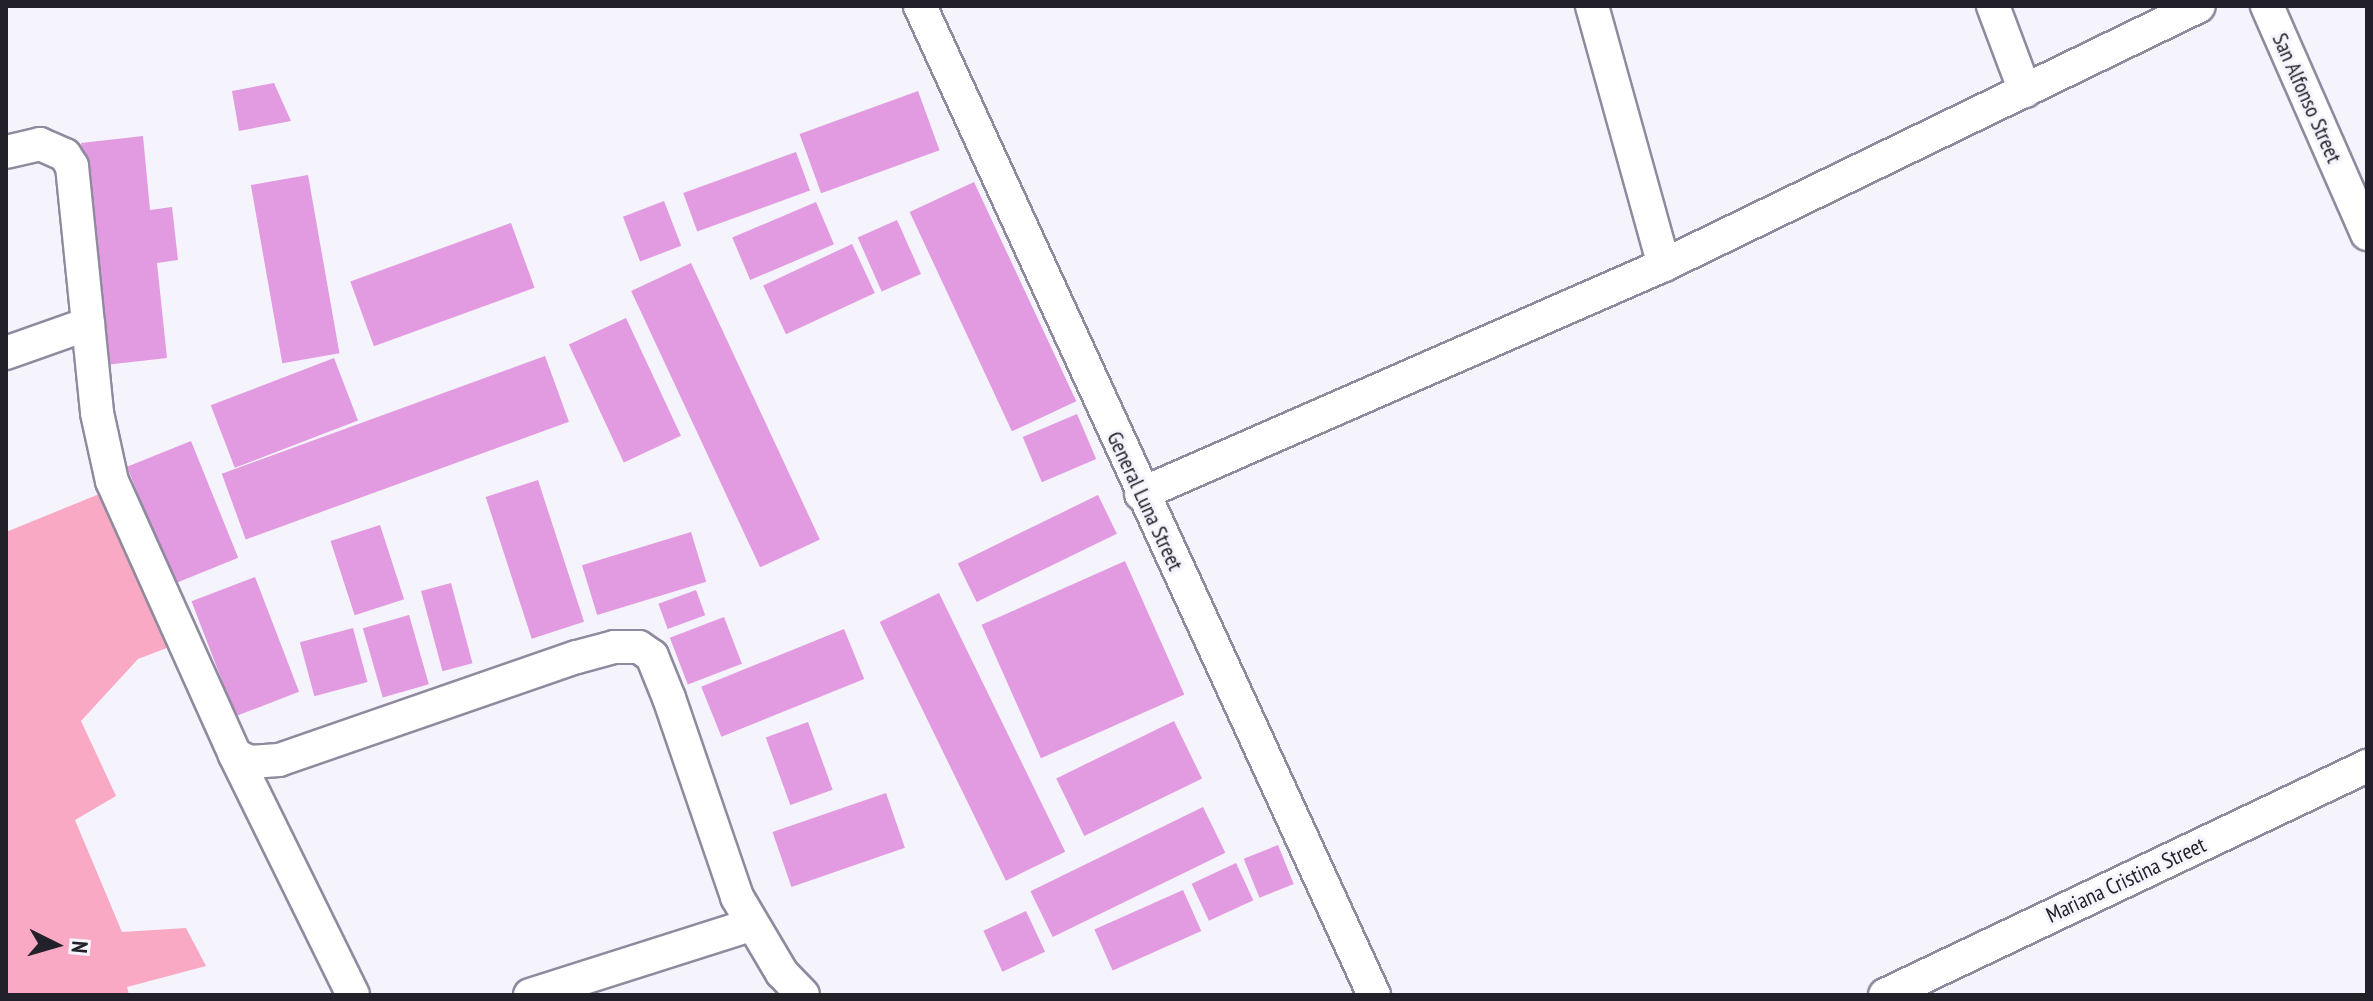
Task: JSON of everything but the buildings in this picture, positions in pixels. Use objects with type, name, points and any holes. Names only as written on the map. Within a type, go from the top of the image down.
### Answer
[{"type":"street","name":"General Luna Street","points":[[920,6],[1141,494],[1374,995]]},
{"type":"street","points":[[1592,6],[1664,265]]},
{"type":"street","points":[[1993,6],[2025,91]]},
{"type":"street","points":[[1141,494],[1664,265],[2199,6]]},
{"type":"street","name":"San Alfonso Street","points":[[2267,6],[2367,234]]},
{"type":"street","points":[[6,152],[40,144],[65,155],[72,166],[97,413],[112,481],[235,755],[353,995]]},
{"type":"street","points":[[6,353],[88,324]]},
{"type":"street","points":[[235,755],[250,762],[279,760],[577,657],[639,647],[652,656],[669,698],[751,925],[803,995]]},
{"type":"street","name":"Mariana Cristina Street","points":[[1885,995],[2367,766]]},
{"type":"street","points":[[530,995],[751,925]]},
{"type":"shaded area","points":[[119,486],[193,638],[138,659],[81,721],[116,796],[75,820],[122,932],[186,928],[206,966],[127,987],[129,995],[6,995],[6,532]]}]
